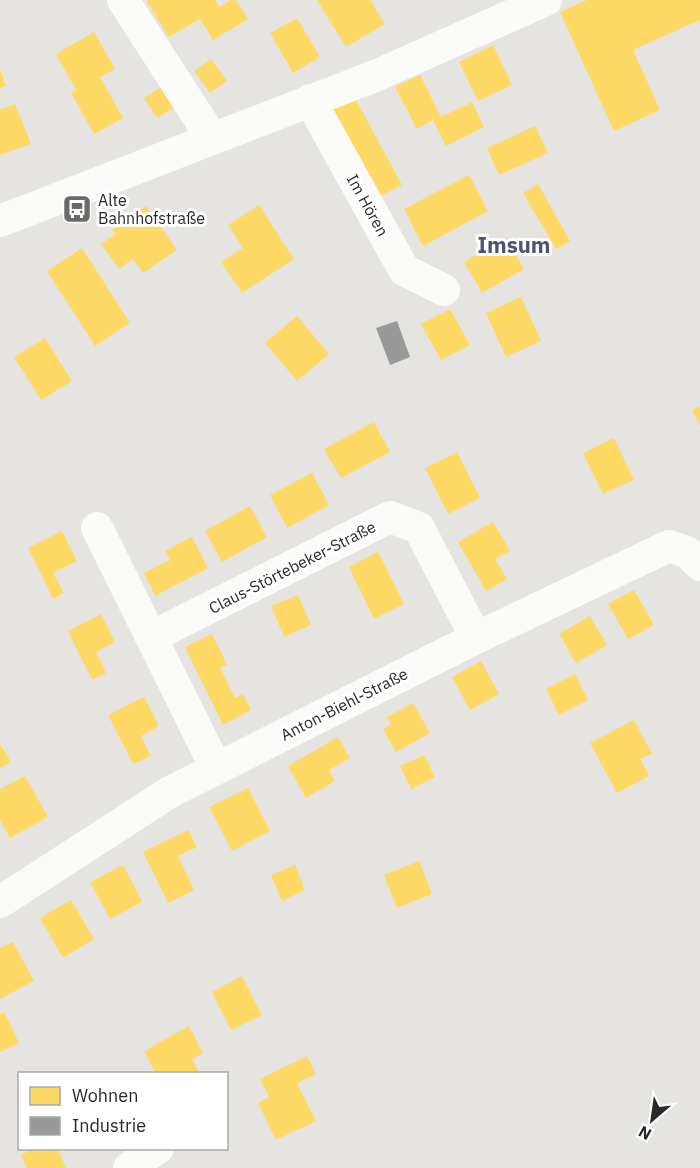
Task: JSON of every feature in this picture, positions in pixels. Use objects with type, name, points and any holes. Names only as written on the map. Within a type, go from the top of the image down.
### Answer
[{"type":"street","points":[[123,0],[212,138]]},
{"type":"street","points":[[0,221],[375,76],[546,0]]},
{"type":"street","name":"Im Hören","points":[[310,100],[404,270],[444,290]]},
{"type":"street","name":"Claus-Störtebeker-Straße","points":[[152,637],[390,517],[418,528],[476,638]]},
{"type":"street","points":[[97,528],[216,768]]},
{"type":"street","name":"Anton-Biehl-Straße","points":[[3,893],[170,792],[216,768],[476,638],[669,546],[687,552],[700,565]]},
{"type":"street","points":[[129,1168],[156,1150]]},
{"type":"building: Wohnen","points":[[146,0],[215,0],[219,7],[231,0],[236,0],[248,19],[213,40],[200,19],[169,37]]},
{"type":"building: Wohnen","points":[[317,0],[370,0],[385,24],[346,47]]},
{"type":"building: Wohnen","points":[[587,0],[700,0],[700,20],[633,50],[660,110],[614,131],[560,12]]},
{"type":"building: Wohnen","points":[[297,18],[320,57],[293,73],[270,33]]},
{"type":"building: Wohnen","points":[[94,32],[115,69],[100,77],[123,118],[94,134],[71,93],[76,90],[56,54]]},
{"type":"building: Wohnen","points":[[493,45],[512,85],[478,101],[459,62]]},
{"type":"building: Wohnen","points":[[211,59],[227,81],[210,93],[194,71]]},
{"type":"building: Wohnen","points":[[0,69],[6,86],[0,88]]},
{"type":"building: Wohnen","points":[[420,75],[441,117],[472,102],[484,127],[446,146],[433,120],[417,129],[395,87]]},
{"type":"building: Wohnen","points":[[166,84],[179,104],[157,118],[144,98]]},
{"type":"building: Wohnen","points":[[355,98],[402,185],[375,199],[328,112]]},
{"type":"building: Wohnen","points":[[15,104],[31,144],[0,155],[0,110]]},
{"type":"building: Wohnen","points":[[535,126],[548,153],[499,175],[487,148]]},
{"type":"building: Wohnen","points":[[469,175],[488,211],[423,246],[404,209]]},
{"type":"building: Wohnen","points":[[538,184],[570,241],[556,249],[523,193]]},
{"type":"building: Wohnen","points":[[259,205],[294,259],[242,293],[221,262],[243,248],[228,225]]},
{"type":"building: Wohnen","points":[[146,206],[177,250],[143,273],[133,259],[119,269],[101,244],[116,234],[112,230]]},
{"type":"building: Wohnen","points":[[506,238],[524,269],[482,293],[464,262]]},
{"type":"building: Wohnen","points":[[82,248],[130,323],[95,346],[47,271]]},
{"type":"building: Wohnen","points":[[521,297],[541,341],[506,357],[486,313]]},
{"type":"building: Wohnen","points":[[450,309],[470,345],[441,360],[421,324]]},
{"type":"building: Wohnen","points":[[297,316],[329,354],[297,381],[265,343]]},
{"type":"building: Wohnen","points":[[45,338],[72,381],[41,400],[14,357]]},
{"type":"building: Wohnen","points":[[700,406],[700,426],[692,410]]},
{"type":"building: Wohnen","points":[[374,422],[390,452],[341,478],[324,449]]},
{"type":"building: Wohnen","points":[[614,438],[634,480],[603,494],[583,453]]},
{"type":"building: Wohnen","points":[[457,452],[480,498],[448,514],[425,468]]},
{"type":"building: Wohnen","points":[[312,473],[329,505],[287,528],[270,495]]},
{"type":"building: Wohnen","points":[[250,506],[267,537],[222,562],[205,531]]},
{"type":"building: Wohnen","points":[[493,522],[510,551],[495,559],[507,579],[486,591],[458,542]]},
{"type":"building: Wohnen","points":[[62,531],[77,561],[53,573],[64,593],[53,599],[28,548]]},
{"type":"building: Wohnen","points":[[192,537],[208,568],[155,596],[144,573],[170,560],[165,551]]},
{"type":"building: Wohnen","points":[[378,552],[404,604],[374,619],[349,567]]},
{"type":"building: Wohnen","points":[[634,590],[654,625],[628,639],[608,604]]},
{"type":"building: Wohnen","points":[[298,595],[311,625],[284,637],[271,606]]},
{"type":"building: Wohnen","points":[[101,614],[115,642],[96,652],[106,673],[92,680],[68,631]]},
{"type":"building: Wohnen","points":[[590,616],[607,645],[576,663],[559,634]]},
{"type":"building: Wohnen","points":[[212,634],[227,665],[220,668],[235,698],[243,694],[251,710],[223,725],[185,647]]},
{"type":"building: Wohnen","points":[[481,661],[499,694],[470,710],[452,677]]},
{"type":"building: Wohnen","points":[[575,674],[588,700],[559,715],[546,689]]},
{"type":"building: Wohnen","points":[[144,697],[159,726],[141,736],[151,756],[133,764],[108,715]]},
{"type":"building: Wohnen","points":[[413,703],[430,733],[396,752],[383,729],[391,725],[387,717]]},
{"type":"building: Wohnen","points":[[634,720],[652,754],[640,759],[649,776],[617,793],[590,743]]},
{"type":"building: Wohnen","points":[[338,737],[350,758],[329,770],[335,781],[306,798],[288,766]]},
{"type":"building: Wohnen","points":[[0,744],[11,762],[0,768]]},
{"type":"building: Wohnen","points":[[424,755],[435,777],[411,789],[400,766]]},
{"type":"building: Wohnen","points":[[25,776],[48,817],[10,838],[0,820],[0,789]]},
{"type":"building: Wohnen","points":[[248,788],[270,831],[232,851],[209,807]]},
{"type":"building: Wohnen","points":[[188,830],[197,847],[178,856],[194,890],[168,903],[143,852]]},
{"type":"building: Wohnen","points":[[419,861],[432,894],[397,908],[384,875]]},
{"type":"building: Wohnen","points":[[123,865],[142,902],[110,919],[90,882]]},
{"type":"building: Wohnen","points":[[295,865],[305,890],[282,901],[271,875]]},
{"type":"building: Wohnen","points":[[71,900],[94,939],[63,958],[40,918]]},
{"type":"building: Wohnen","points":[[13,942],[34,981],[0,999],[0,948]]},
{"type":"building: Wohnen","points":[[242,976],[262,1015],[231,1030],[212,992]]},
{"type":"building: Wohnen","points":[[4,1012],[19,1043],[0,1052],[0,1014]]},
{"type":"building: Wohnen","points":[[189,1026],[203,1053],[192,1059],[199,1072],[155,1072],[144,1051]]},
{"type":"building: Wohnen","points":[[307,1056],[316,1074],[297,1083],[316,1121],[276,1140],[258,1103],[269,1097],[260,1079]]},
{"type":"building: Wohnen","points":[[31,1150],[58,1150],[66,1168],[27,1168],[21,1155]]},
{"type":"building: Industrie","points":[[397,321],[410,357],[390,365],[376,328]]},
{"type":"place","name":"Alte Bahnhofstraße","points":[[77,209]]},
{"type":"district","name":"Imsum","points":[[514,245]]}]
